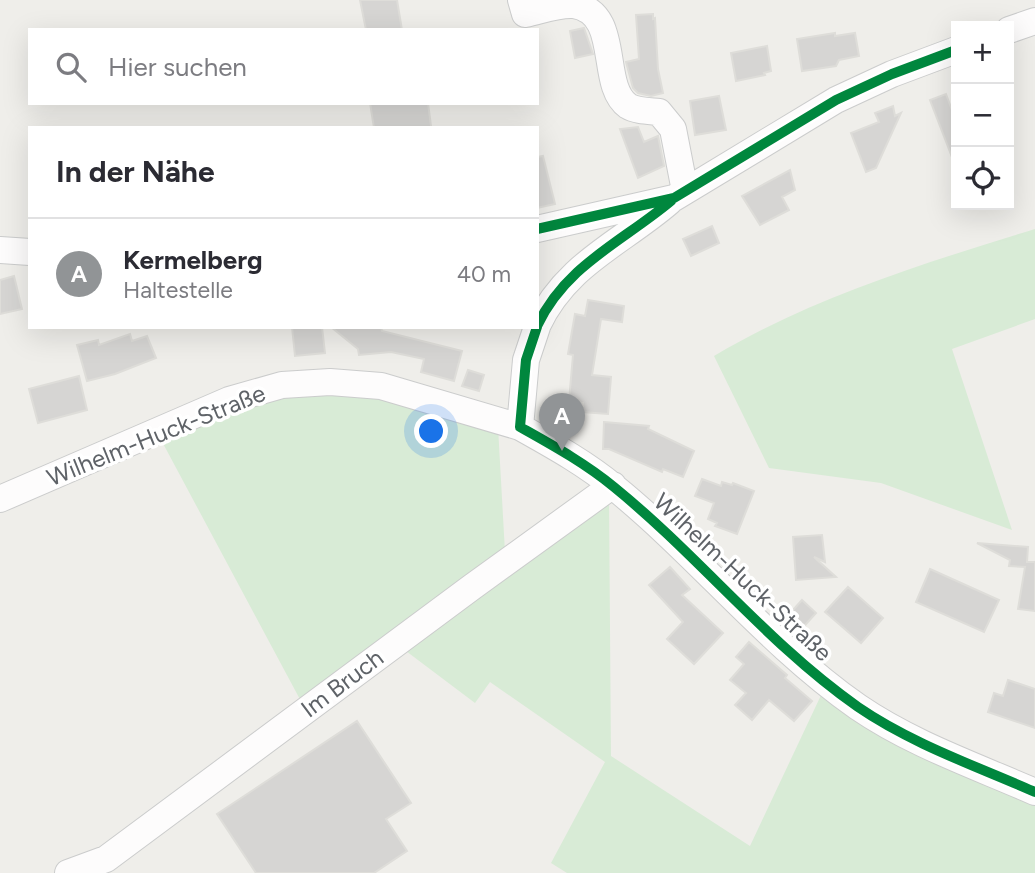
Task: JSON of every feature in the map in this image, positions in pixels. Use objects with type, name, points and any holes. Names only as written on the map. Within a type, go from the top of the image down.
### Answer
[{"type":"street","points":[[521,0],[525,14],[570,5],[587,8],[600,20],[619,98],[631,108],[659,112],[673,129],[679,195]]},
{"type":"street","points":[[1014,28],[1035,20]]},
{"type":"street","points":[[539,322],[548,304],[573,274],[645,223],[679,195],[836,100],[892,74],[951,52]]},
{"type":"street","points":[[539,229],[679,195]]},
{"type":"street","points":[[0,250],[28,252]]},
{"type":"street","points":[[520,427],[526,360],[536,329]]},
{"type":"street","name":"Wilhelm-Huck-Straße","points":[[0,499],[229,400],[282,385],[330,382],[380,386],[520,427],[612,485],[683,547],[790,653],[859,707],[904,734],[1035,792]]},
{"type":"street","name":"Im Bruch","points":[[68,873],[106,859],[612,485]]},
{"type":"green space","points":[[1035,229],[1035,319],[952,349],[1012,530],[881,483],[769,468],[714,356],[790,316],[870,283]]},
{"type":"green space","points":[[330,385],[498,427],[505,552],[303,705],[159,436],[231,404]]},
{"type":"green space","points":[[609,498],[611,756],[750,846],[823,691],[1035,804],[1035,873],[567,873],[551,863],[605,762],[490,682],[475,703],[402,648]]},
{"type":"building","points":[[360,0],[397,0],[402,28],[366,28]]},
{"type":"building","points":[[653,14],[663,93],[651,96],[638,93],[633,88],[626,62],[639,59],[636,15]]},
{"type":"building","points":[[584,28],[593,54],[575,58],[570,31]]},
{"type":"building","points":[[835,33],[835,36],[855,33],[859,56],[839,60],[836,66],[802,71],[797,39]]},
{"type":"building","points":[[767,46],[771,71],[764,73],[765,75],[736,81],[731,53]]},
{"type":"building","points":[[946,94],[951,108],[951,155],[930,100]]},
{"type":"building","points":[[719,96],[726,130],[695,135],[690,101]]},
{"type":"building","points":[[370,105],[428,105],[431,126],[374,126]]},
{"type":"building","points":[[893,106],[895,116],[901,113],[876,168],[866,172],[851,133],[879,122],[875,113]]},
{"type":"building","points":[[638,127],[644,142],[658,136],[664,166],[638,178],[620,129]]},
{"type":"building","points":[[543,156],[555,204],[539,208],[539,157]]},
{"type":"building","points":[[790,170],[795,190],[782,197],[789,210],[760,225],[742,196]]},
{"type":"building","points":[[712,226],[719,243],[691,256],[683,239]]},
{"type":"building","points":[[14,276],[22,309],[0,314],[0,280]]},
{"type":"building","points":[[588,300],[624,306],[622,322],[601,319],[592,375],[611,377],[608,414],[582,412],[583,403],[569,401],[573,355],[568,354],[575,314],[585,316]]},
{"type":"building","points":[[292,329],[322,329],[325,353],[295,356]]},
{"type":"building","points":[[333,329],[382,329],[462,351],[454,381],[421,372],[424,359],[391,352],[359,355],[358,349]]},
{"type":"building","points":[[130,334],[132,341],[147,336],[156,358],[115,374],[87,381],[77,345],[98,340],[99,345]]},
{"type":"building","points":[[468,370],[484,375],[479,391],[462,386]]},
{"type":"building","points":[[79,376],[87,410],[38,423],[29,389]]},
{"type":"building","points":[[604,422],[649,426],[648,429],[694,451],[683,477],[663,469],[662,472],[609,449],[603,449]]},
{"type":"building","points":[[702,479],[721,486],[722,482],[733,483],[754,491],[737,534],[715,526],[717,523],[708,519],[714,503],[695,496]]},
{"type":"building","points":[[822,535],[825,562],[814,557],[836,577],[796,580],[793,537]]},
{"type":"building","points":[[977,543],[1028,547],[1027,562],[1035,562],[1035,611],[1018,609],[1025,567],[1009,566],[1010,560]]},
{"type":"building","points":[[670,567],[690,589],[682,595],[723,633],[694,664],[667,639],[683,622],[649,585]]},
{"type":"building","points":[[930,569],[999,600],[984,632],[916,602]]},
{"type":"building","points":[[848,587],[883,618],[861,643],[825,612]]},
{"type":"building","points":[[802,600],[816,613],[797,634],[783,621]]},
{"type":"building","points":[[749,642],[812,701],[794,721],[769,700],[752,720],[735,705],[746,693],[730,680],[744,664],[736,657]]},
{"type":"building","points":[[1008,680],[1035,689],[1035,728],[988,712],[994,693],[1003,696]]},
{"type":"building","points":[[357,721],[411,803],[386,819],[407,851],[374,873],[256,873],[217,814]]},
{"type":"cycle path","points":[[539,229],[674,198],[836,100],[892,74],[951,52]]},
{"type":"cycle path","points":[[539,322],[563,286],[579,270],[671,201]]},
{"type":"cycle path","points":[[536,329],[526,360],[520,427],[580,462],[614,487],[794,656],[858,707],[922,743],[1035,792]]},
{"type":"place","name":"Kermelberg","points":[[562,451]]}]
